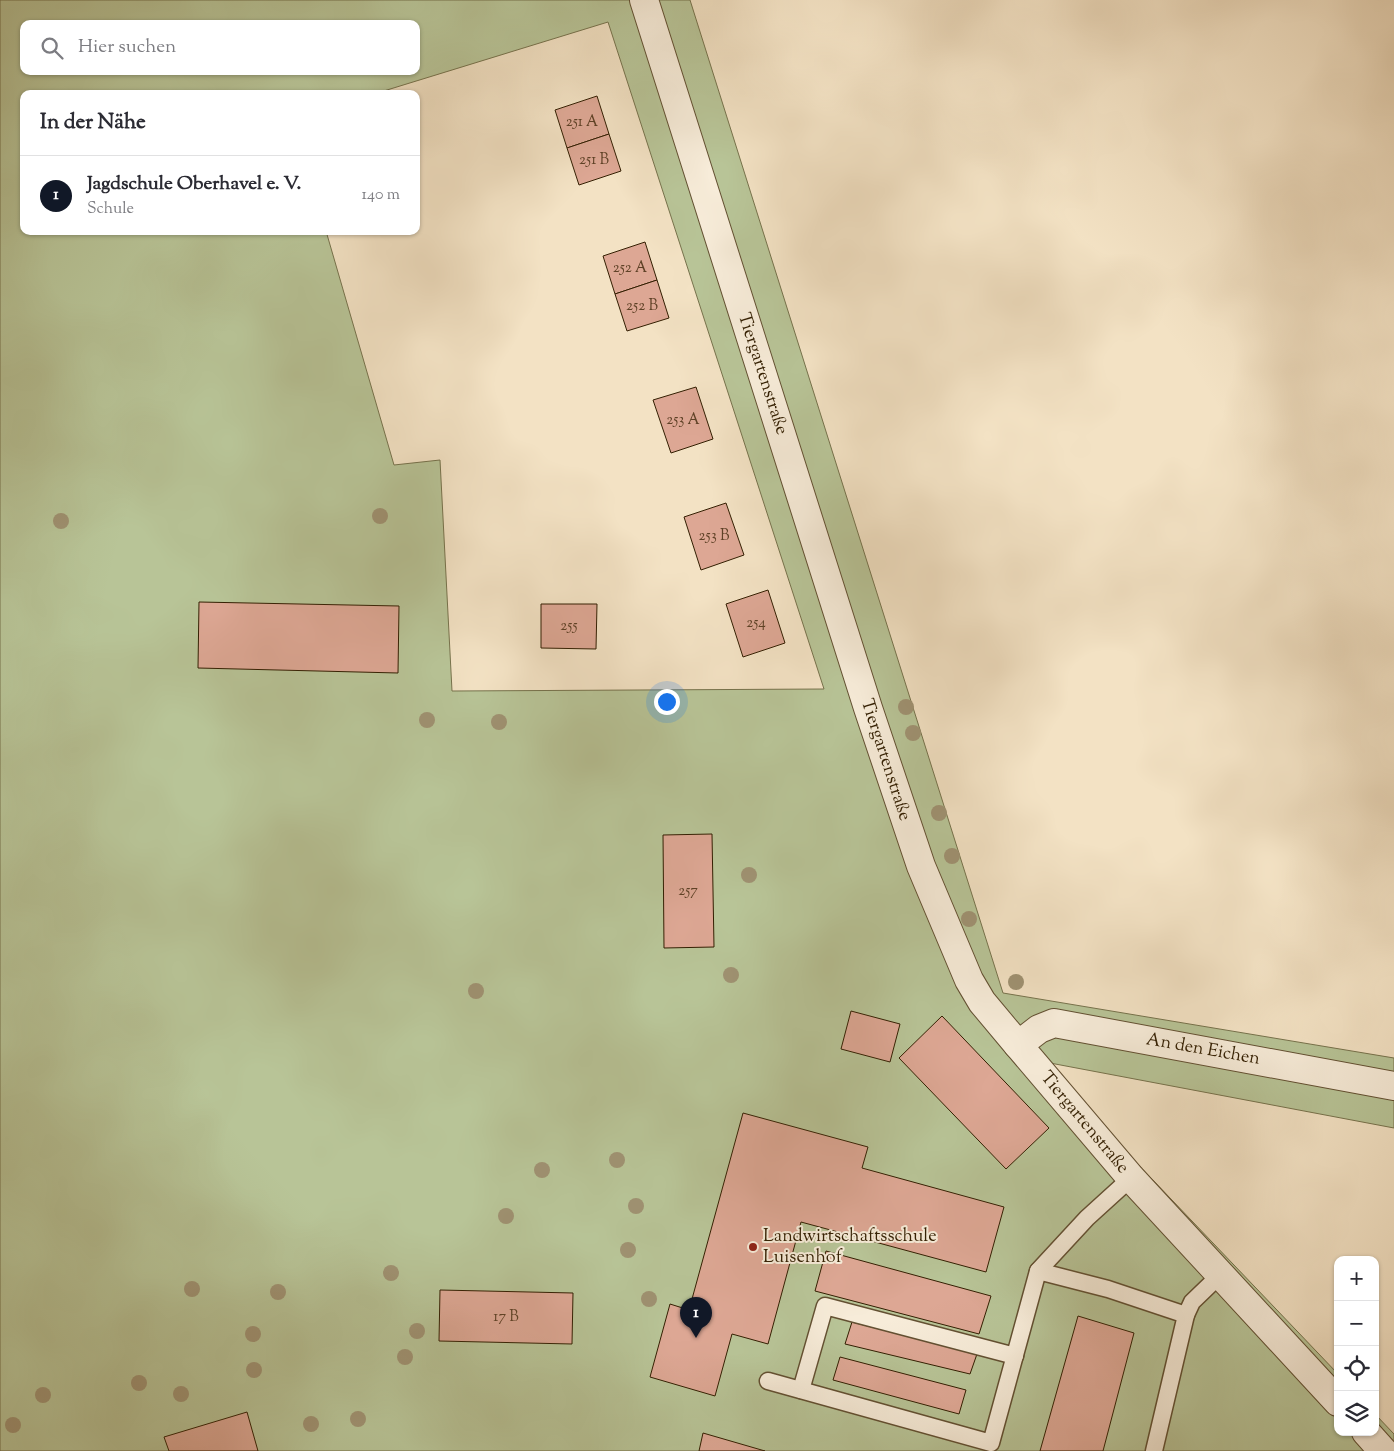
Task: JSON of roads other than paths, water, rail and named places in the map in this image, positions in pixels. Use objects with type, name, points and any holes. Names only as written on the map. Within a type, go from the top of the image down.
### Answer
[{"type":"street","name":"Tiergartenstraße","points":[[644,0],[868,708],[921,866],[969,980],[982,1002],[1131,1178],[1334,1398]]},
{"type":"street","name":"An den Eichen","points":[[1018,1045],[1039,1028],[1054,1023],[1394,1086]]},
{"type":"street","points":[[1370,1436],[1383,1451]]},
{"type":"lane","points":[[768,1381],[992,1443],[1038,1271],[1087,1218],[1131,1178]]},
{"type":"lane","points":[[1038,1271],[1108,1289],[1186,1315]]},
{"type":"lane","points":[[1154,1451],[1186,1315],[1192,1302],[1220,1275]]},
{"type":"lane","points":[[800,1390],[825,1306],[1015,1356]]},
{"type":"place","name":"Landwirtschaftsschule Luisenhof","points":[[753,1247]]},
{"type":"place","name":"Jagdschule Oberhavel e. V.","points":[[696,1338]]}]
